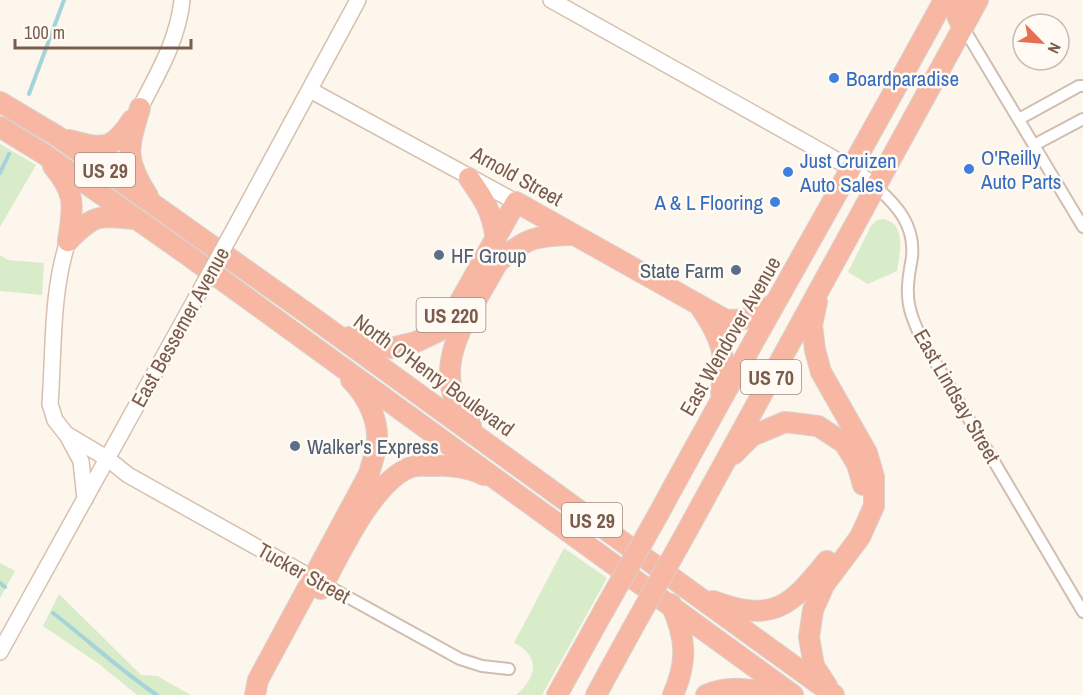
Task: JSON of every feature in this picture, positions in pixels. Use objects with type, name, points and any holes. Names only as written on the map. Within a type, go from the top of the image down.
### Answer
[{"type":"highway","name":"East Wendover Avenue","points":[[557,695],[852,169],[944,0]]},
{"type":"highway","points":[[960,0],[955,9],[956,16],[963,27]]},
{"type":"highway","name":"US 70","points":[[596,695],[978,0]]},
{"type":"highway","name":"North O'Henry Boulevard","points":[[0,102],[57,136],[153,203],[833,694]]},
{"type":"highway","points":[[57,136],[91,146],[106,146],[120,138],[140,108]]},
{"type":"highway","points":[[140,108],[131,136],[130,158],[135,176],[153,203]]},
{"type":"highway","name":"US 29","points":[[0,127],[44,154],[330,357],[794,695]]},
{"type":"highway","points":[[44,154],[67,183],[70,193],[73,204],[68,241]]},
{"type":"highway","points":[[469,178],[488,205],[494,222],[496,240]]},
{"type":"highway","points":[[489,445],[459,412],[450,388],[449,362],[456,340],[498,262],[521,205]]},
{"type":"highway","name":"Arnold Street","points":[[521,205],[726,320],[744,320],[761,314],[780,298]]},
{"type":"highway","name":"US 220","points":[[334,333],[391,348],[416,342],[439,331],[453,314],[496,240],[521,205]]},
{"type":"highway","points":[[68,241],[87,222],[108,216],[137,219]]},
{"type":"highway","points":[[498,262],[530,238],[573,235]]},
{"type":"highway","points":[[820,287],[812,324],[815,350],[821,372],[867,453],[874,477],[874,506],[861,537],[824,585],[813,610],[809,637],[814,666],[833,694]]},
{"type":"highway","points":[[700,306],[716,330],[724,351],[725,370],[720,402]]},
{"type":"highway","points":[[267,695],[274,675],[369,474],[377,444],[375,420],[362,392],[330,357]]},
{"type":"highway","points":[[695,594],[730,607],[756,611],[783,606],[804,590],[842,541],[857,516],[864,490],[857,464],[844,443],[818,426],[785,422],[752,436],[722,466]]},
{"type":"highway","points":[[255,695],[258,680],[318,581],[379,490],[394,476],[412,467],[446,465],[478,472],[513,490]]},
{"type":"highway","points":[[671,604],[681,627],[685,657],[679,682],[673,695]]},
{"type":"highway","points":[[706,695],[717,690],[739,688],[771,695]]},
{"type":"main road","points":[[140,108],[172,45],[180,18],[182,0]]},
{"type":"main road","name":"East Bessemer Avenue","points":[[0,652],[358,0]]},
{"type":"main road","name":"East Lindsay Street","points":[[551,0],[852,169],[876,187]]},
{"type":"main road","name":"Arnold Street","points":[[310,90],[521,205]]},
{"type":"main road","points":[[68,241],[61,262],[57,289],[50,404],[55,420],[81,461],[85,499]]},
{"type":"main road","name":"Tucker Street","points":[[66,435],[108,459],[128,475],[318,581]]},
{"type":"street","points":[[963,27],[1083,227]]},
{"type":"street","points":[[1019,119],[1083,86]]},
{"type":"street","points":[[1034,145],[1083,119]]},
{"type":"street","name":"East Lindsay Street","points":[[876,187],[900,211],[911,234],[908,297],[914,322],[921,338],[1083,612]]},
{"type":"street","name":"Tucker Street","points":[[318,581],[460,658],[482,666],[509,669]]},
{"type":"green space","points":[[0,144],[36,165],[0,227]]},
{"type":"green space","points":[[883,219],[896,226],[899,232],[900,248],[897,271],[868,284],[848,272],[871,226],[877,220]]},
{"type":"green space","points":[[0,255],[8,260],[44,263],[42,295],[0,291]]},
{"type":"green space","points":[[564,548],[607,578],[542,695],[516,695],[528,682],[533,667],[529,654],[514,643]]},
{"type":"green space","points":[[0,563],[15,571],[0,598]]},
{"type":"green space","points":[[59,594],[141,675],[157,676],[191,695],[137,695],[99,664],[43,626]]},
{"type":"waterway","points":[[29,94],[64,0]]},
{"type":"waterway","points":[[0,173],[9,154]]},
{"type":"waterway","points":[[0,583],[5,587]]},
{"type":"waterway","points":[[53,613],[157,695]]},
{"type":"place","name":"Boardparadise","points":[[834,78]]},
{"type":"place","name":"O'Reilly Auto Parts","points":[[969,169]]},
{"type":"place","name":"Just Cruizen Auto Sales","points":[[788,172]]},
{"type":"place","name":"A & L Flooring","points":[[775,202]]},
{"type":"place","name":"HF Group","points":[[439,255]]},
{"type":"place","name":"State Farm","points":[[736,270]]},
{"type":"place","name":"Walker's Express","points":[[295,446]]}]
